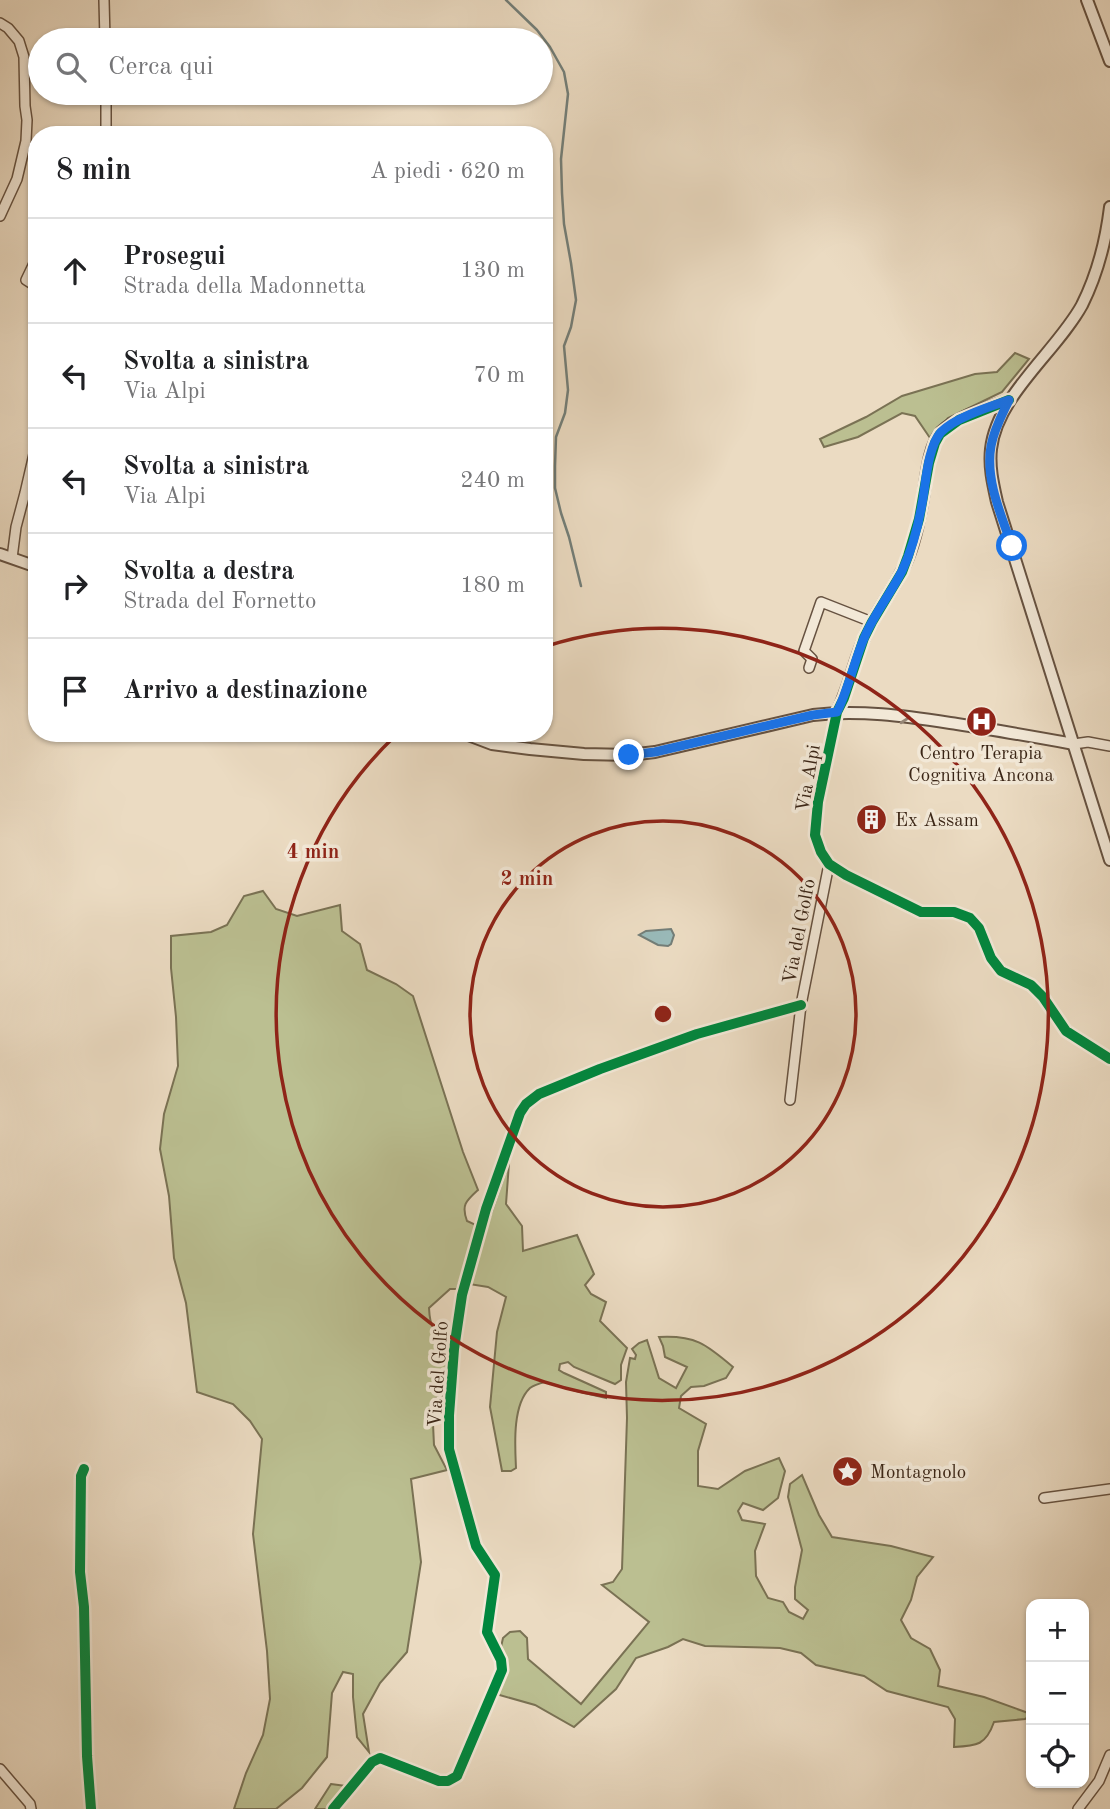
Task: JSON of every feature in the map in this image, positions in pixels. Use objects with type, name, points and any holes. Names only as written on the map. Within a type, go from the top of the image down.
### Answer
[{"type":"street","points":[[104,0],[105,28]]},
{"type":"street","points":[[1087,0],[1110,61]]},
{"type":"street","points":[[0,23],[19,41],[24,57],[27,120],[26,141],[17,179],[0,216]]},
{"type":"street","points":[[106,105],[106,126]]},
{"type":"street","points":[[1110,207],[1098,265],[1081,306],[1009,400],[996,427],[991,448],[991,474],[997,502],[1110,860]]},
{"type":"street","name":"Via Alpi","points":[[830,864],[821,852],[815,835],[818,802],[837,712],[872,622],[902,572],[908,556],[919,519],[934,443],[940,434],[959,420],[1009,400]]},
{"type":"street","points":[[12,558],[16,527],[28,480]]},
{"type":"street","points":[[0,554],[28,564]]},
{"type":"street","points":[[809,668],[812,659],[804,651],[821,602],[872,622]]},
{"type":"street","points":[[487,742],[584,754],[629,755],[655,752],[813,715],[837,712],[905,716],[1074,744],[1088,742],[1110,746]]},
{"type":"street","points":[[830,864],[846,875],[921,912],[954,912],[970,918],[979,928],[991,958],[1001,971],[1031,985],[1043,997],[1066,1031],[1110,1059]]},
{"type":"street","name":"Via del Golfo","points":[[790,1100],[801,1005],[830,864]]},
{"type":"street","name":"Via del Golfo","points":[[333,1809],[372,1762],[380,1758],[439,1782],[457,1776],[502,1670],[501,1660],[488,1632],[495,1575],[476,1546],[449,1449],[449,1415],[454,1349],[462,1295],[486,1209],[520,1113],[526,1104],[539,1094],[600,1069],[697,1034],[801,1005]]},
{"type":"street","points":[[84,1469],[81,1476],[80,1572],[91,1809]]},
{"type":"street","points":[[1044,1498],[1110,1489]]},
{"type":"street","points":[[1078,1809],[1099,1781],[1110,1755]]},
{"type":"street","points":[[0,1769],[30,1804],[31,1809]]},
{"type":"green space","points":[[1015,353],[1029,359],[1002,392],[948,418],[930,438],[915,416],[902,413],[858,437],[824,447],[820,439],[902,396],[975,374],[997,372]]},
{"type":"green space","points":[[263,891],[276,909],[297,916],[340,905],[342,931],[360,944],[367,970],[413,996],[463,1152],[478,1190],[468,1200],[464,1211],[467,1221],[478,1226],[457,1289],[450,1289],[429,1308],[433,1329],[449,1343],[444,1395],[434,1399],[433,1424],[434,1445],[447,1470],[411,1479],[421,1562],[407,1652],[380,1683],[363,1714],[369,1752],[357,1737],[353,1674],[343,1672],[332,1693],[327,1757],[302,1788],[276,1809],[234,1809],[263,1735],[270,1699],[253,1534],[262,1439],[250,1421],[233,1404],[197,1392],[186,1303],[174,1258],[169,1196],[160,1149],[164,1114],[178,1066],[171,936],[211,932],[227,925],[244,896]]},
{"type":"green space","points":[[509,1163],[506,1204],[522,1226],[523,1251],[577,1235],[594,1274],[585,1285],[591,1294],[606,1302],[600,1321],[627,1348],[621,1365],[621,1380],[615,1384],[568,1362],[560,1364],[559,1370],[606,1392],[606,1398],[545,1382],[530,1388],[524,1395],[517,1415],[516,1468],[502,1471],[490,1407],[497,1332],[506,1297],[488,1287],[469,1284]]},
{"type":"green space","points":[[659,1337],[691,1340],[715,1352],[733,1367],[726,1378],[704,1386],[691,1387],[681,1396],[679,1408],[706,1424],[698,1451],[698,1486],[718,1489],[745,1471],[779,1458],[785,1471],[778,1498],[763,1510],[743,1503],[738,1511],[742,1520],[765,1524],[755,1551],[756,1576],[768,1598],[783,1602],[789,1612],[803,1619],[808,1610],[795,1599],[802,1550],[788,1497],[790,1484],[802,1475],[819,1515],[832,1537],[891,1546],[933,1557],[917,1577],[911,1600],[901,1620],[911,1638],[930,1649],[940,1670],[938,1686],[984,1697],[1026,1712],[1026,1718],[994,1722],[988,1735],[980,1743],[954,1747],[955,1719],[948,1707],[887,1691],[864,1676],[816,1665],[801,1653],[780,1648],[705,1646],[683,1639],[636,1658],[616,1689],[574,1727],[535,1705],[496,1694],[503,1659],[503,1638],[510,1632],[520,1631],[527,1638],[528,1659],[581,1704],[649,1622],[602,1585],[613,1582],[622,1569],[626,1382],[630,1358],[635,1359],[636,1355],[632,1349],[647,1340],[659,1378],[676,1388],[687,1367],[665,1357]]},
{"type":"green space","points":[[331,1784],[346,1786],[327,1809],[315,1809]]},
{"type":"water","points":[[671,929],[674,935],[668,946],[658,945],[639,935],[646,931]]},
{"type":"waterway","points":[[506,0],[535,28]]},
{"type":"waterway","points":[[553,52],[564,72],[568,94],[561,159],[562,193],[576,300],[564,346],[568,390],[565,413],[556,437],[555,488],[581,586]]},
{"type":"cycle path","points":[[1009,400],[959,420],[940,434],[935,443],[919,519],[908,556],[902,572],[864,638],[837,712],[818,802],[815,835],[829,864],[846,875],[921,912],[954,912],[970,918],[979,928],[991,958],[1001,971],[1031,985],[1043,997],[1066,1031],[1110,1059]]},
{"type":"cycle path","points":[[333,1809],[372,1762],[380,1758],[439,1781],[448,1781],[457,1776],[502,1670],[501,1660],[487,1632],[495,1575],[476,1546],[449,1449],[449,1415],[454,1349],[462,1295],[486,1209],[520,1113],[526,1104],[539,1094],[600,1069],[697,1034],[801,1005]]},
{"type":"cycle path","points":[[84,1469],[81,1476],[80,1572],[84,1607],[87,1756],[91,1809]]},
{"type":"place","name":"Centro Terapia Cognitiva Ancona","points":[[981,721]]},
{"type":"place","name":"Ex Assam","points":[[872,819]]},
{"type":"place","name":"Montagnolo","points":[[847,1471]]},
{"type":"route","points":[[629,755],[655,752],[813,715],[837,712],[864,638],[902,572],[912,545],[934,443],[948,426],[1009,400],[996,427],[991,448],[991,474],[1012,546]]}]
